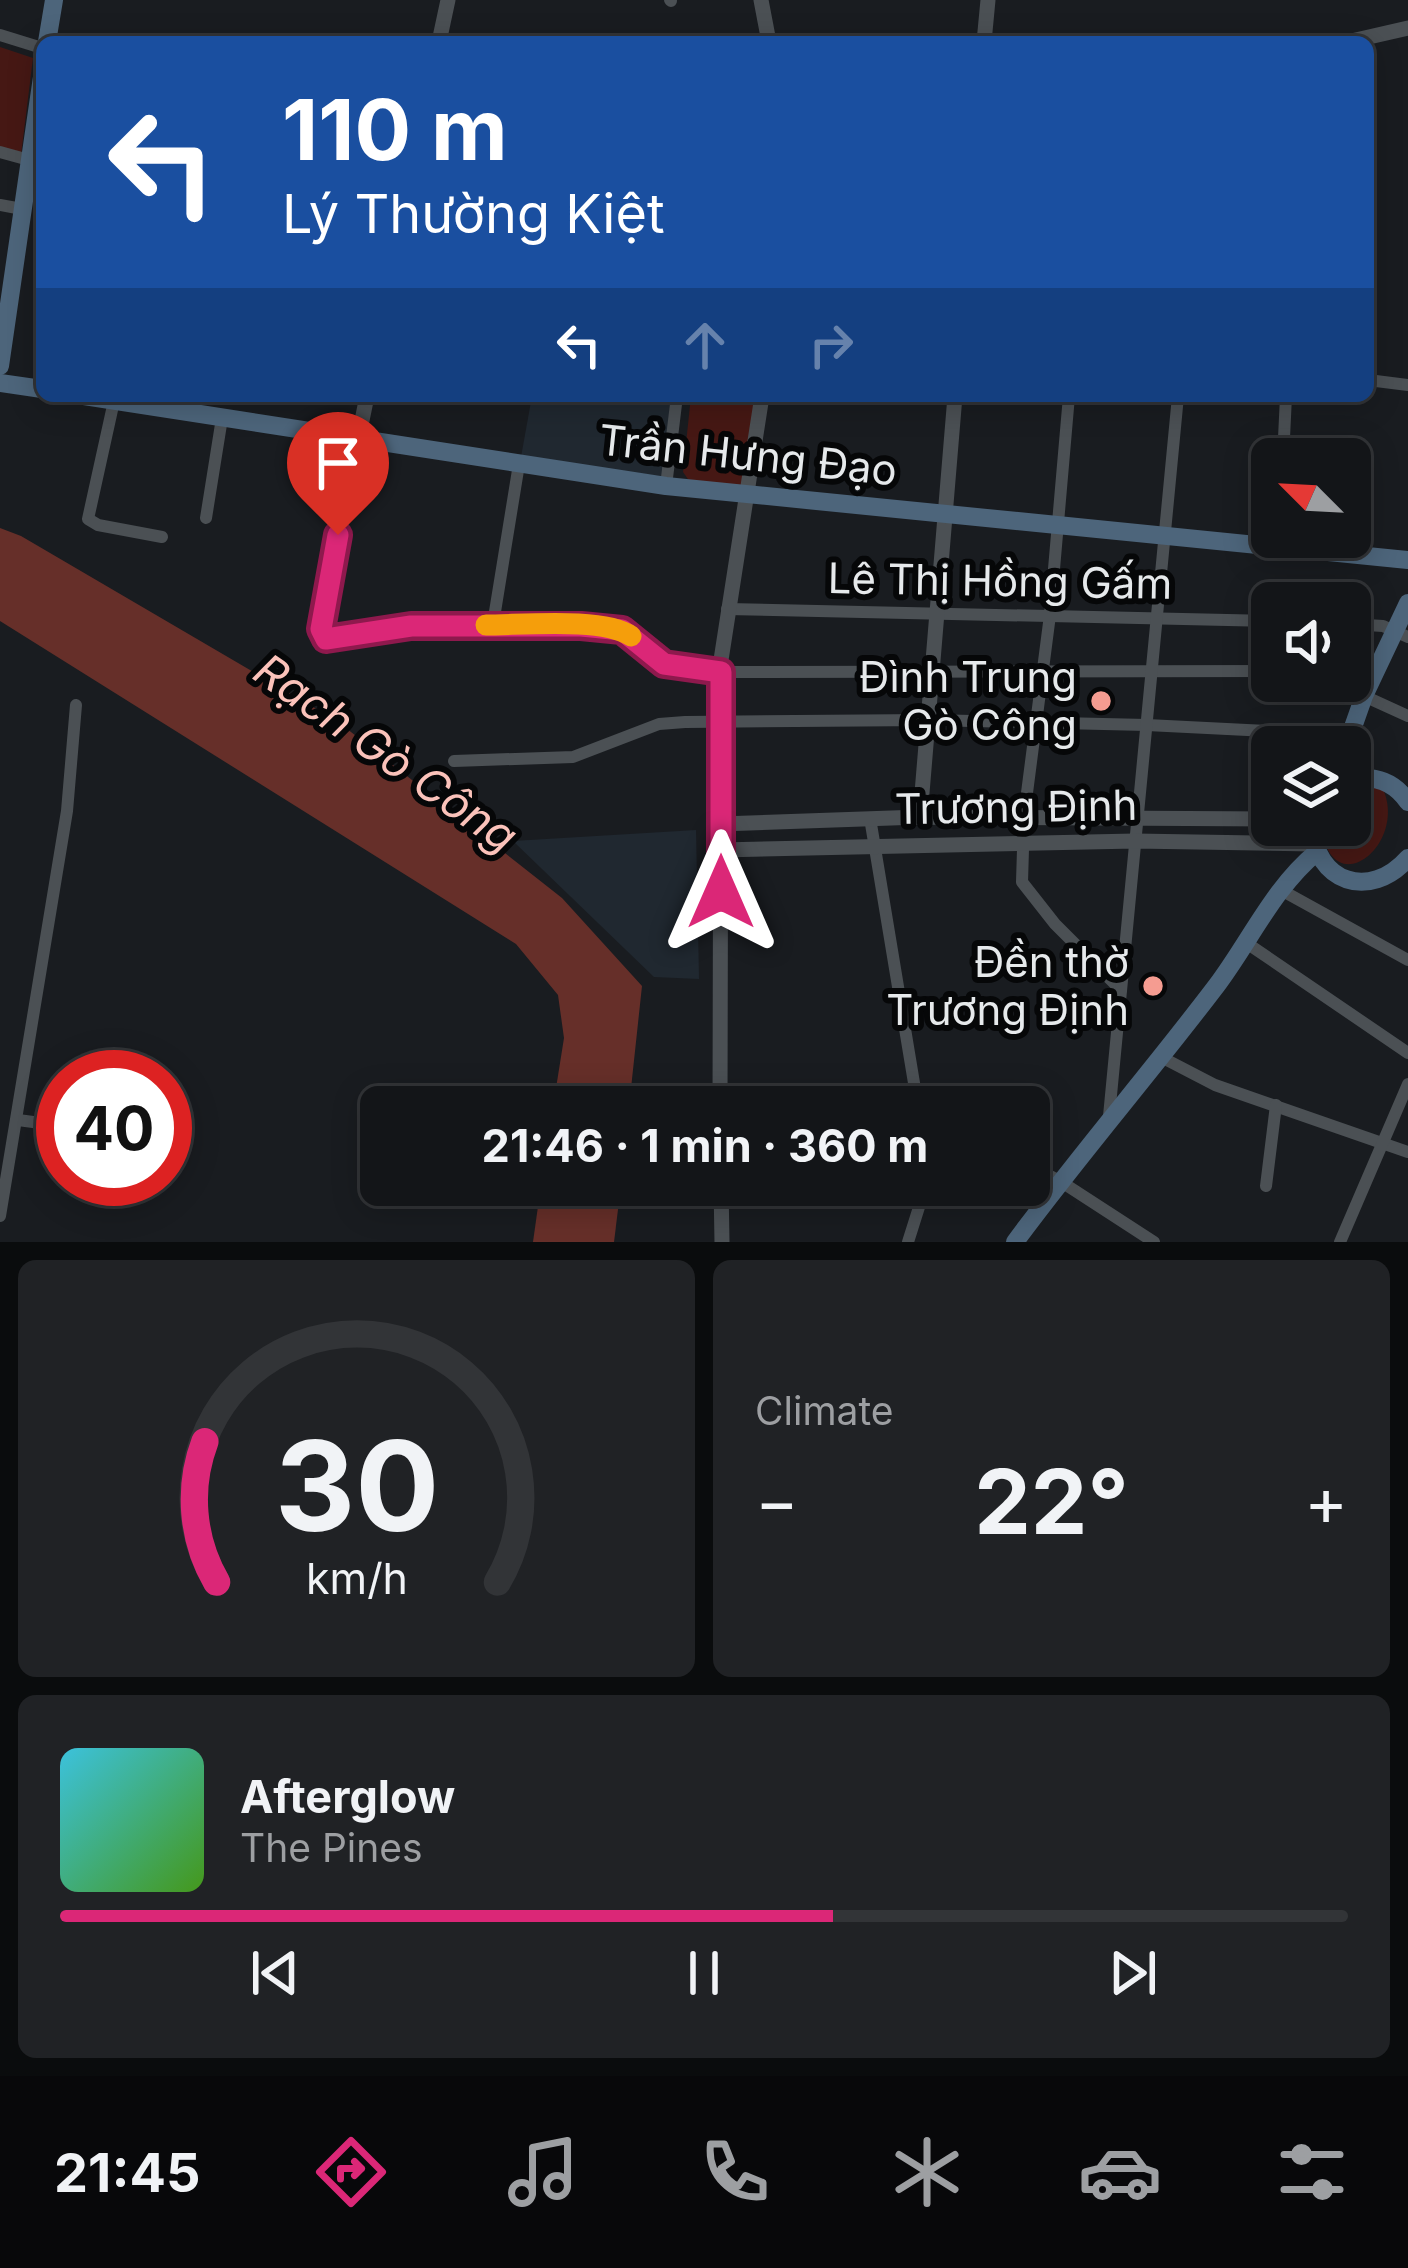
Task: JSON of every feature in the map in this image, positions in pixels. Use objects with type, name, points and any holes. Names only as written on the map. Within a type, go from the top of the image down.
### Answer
[{"type":"main road","points":[[47,36],[54,0]]},
{"type":"main road","points":[[0,366],[36,115]]},
{"type":"main road","points":[[0,383],[36,388]]},
{"type":"main road","name":"Trần Hưng Đạo","points":[[120,402],[666,486],[1251,539]]},
{"type":"main road","name":"Trần Hưng Đạo","points":[[1371,555],[1408,560]]},
{"type":"main road","points":[[1371,681],[1401,634],[1408,603]]},
{"type":"main road","points":[[1371,777],[1388,782],[1408,802]]},
{"type":"main road","points":[[1015,1242],[1248,944],[1310,846]]},
{"type":"main road","points":[[1317,846],[1332,872],[1365,882],[1382,879],[1408,858]]},
{"type":"street","points":[[440,36],[448,0]]},
{"type":"street","points":[[761,0],[768,36]]},
{"type":"street","points":[[985,36],[988,0]]},
{"type":"street","points":[[1373,36],[1408,28]]},
{"type":"street","points":[[0,34],[36,43]]},
{"type":"street","points":[[0,152],[29,160]]},
{"type":"street","points":[[0,205],[22,209]]},
{"type":"street","points":[[1374,381],[1408,385]]},
{"type":"street","points":[[114,402],[88,519],[162,537]]},
{"type":"street","points":[[366,402],[322,635],[340,640],[411,626],[622,630],[664,664],[721,672],[1251,670]]},
{"type":"street","points":[[666,486],[676,402]]},
{"type":"street","points":[[719,1086],[721,672],[761,402]]},
{"type":"street","points":[[920,817],[954,402]]},
{"type":"street","points":[[1069,402],[1050,615],[1024,816],[1025,888],[1121,991]]},
{"type":"street","points":[[1109,1116],[1177,402]]},
{"type":"street","points":[[1284,438],[1286,402]]},
{"type":"street","points":[[206,518],[222,418]]},
{"type":"street","points":[[493,625],[520,464]]},
{"type":"street","name":"Lê Thị Hồng Gấm","points":[[727,609],[1251,620]]},
{"type":"street","points":[[1371,625],[1401,634]]},
{"type":"street","points":[[1371,699],[1408,716]]},
{"type":"street","points":[[0,1216],[71,783],[76,705]]},
{"type":"street","points":[[454,761],[573,757],[659,724],[927,720],[1147,725],[1251,733]]},
{"type":"street","name":"Trương Định","points":[[720,824],[920,817],[1251,819]]},
{"type":"street","points":[[870,818],[914,1086]]},
{"type":"street","name":"Trương Định","points":[[721,850],[1251,840]]},
{"type":"street","points":[[1281,890],[1408,960]]},
{"type":"street","points":[[1248,944],[1408,1053]]},
{"type":"street","points":[[1161,1057],[1202,1080],[1408,1152]]},
{"type":"street","points":[[1340,1242],[1408,1084]]},
{"type":"street","points":[[1266,1186],[1276,1105]]},
{"type":"street","points":[[18,1120],[36,1122]]},
{"type":"street","points":[[1050,1176],[1154,1242]]},
{"type":"street","points":[[721,1206],[722,1242]]},
{"type":"street","points":[[908,1242],[919,1206]]},
{"type":"shaded area","points":[[0,47],[33,58],[21,155],[0,150]]},
{"type":"shaded area","points":[[531,402],[675,402],[668,477],[521,457]]},
{"type":"shaded area","points":[[690,402],[761,402],[749,482],[739,489],[690,482],[683,472]]},
{"type":"shaded area","points":[[0,528],[337,721],[562,898],[642,986],[631,1086],[556,1086],[564,1038],[558,995],[516,944],[0,621]]},
{"type":"shaded area","points":[[1371,788],[1383,789],[1388,810],[1377,846],[1352,864],[1338,861],[1328,849],[1371,846]]},
{"type":"shaded area","points":[[696,830],[699,979],[654,977],[513,841]]},
{"type":"shaded area","points":[[538,1206],[618,1206],[614,1242],[533,1242]]},
{"type":"slow traffic","points":[[486,625],[581,626],[622,630],[631,636]]},
{"type":"place","name":"Đình Trung Gò Công","points":[[1101,701]]},
{"type":"place","name":"Đền thờ Trương Định","points":[[1153,986]]},
{"type":"route","points":[[338,535],[321,629],[326,639],[411,626],[581,626],[622,630],[664,664],[721,672],[721,892]]},
{"type":"water label","name":"Rạch Gò Công","points":[[386,753]]}]
